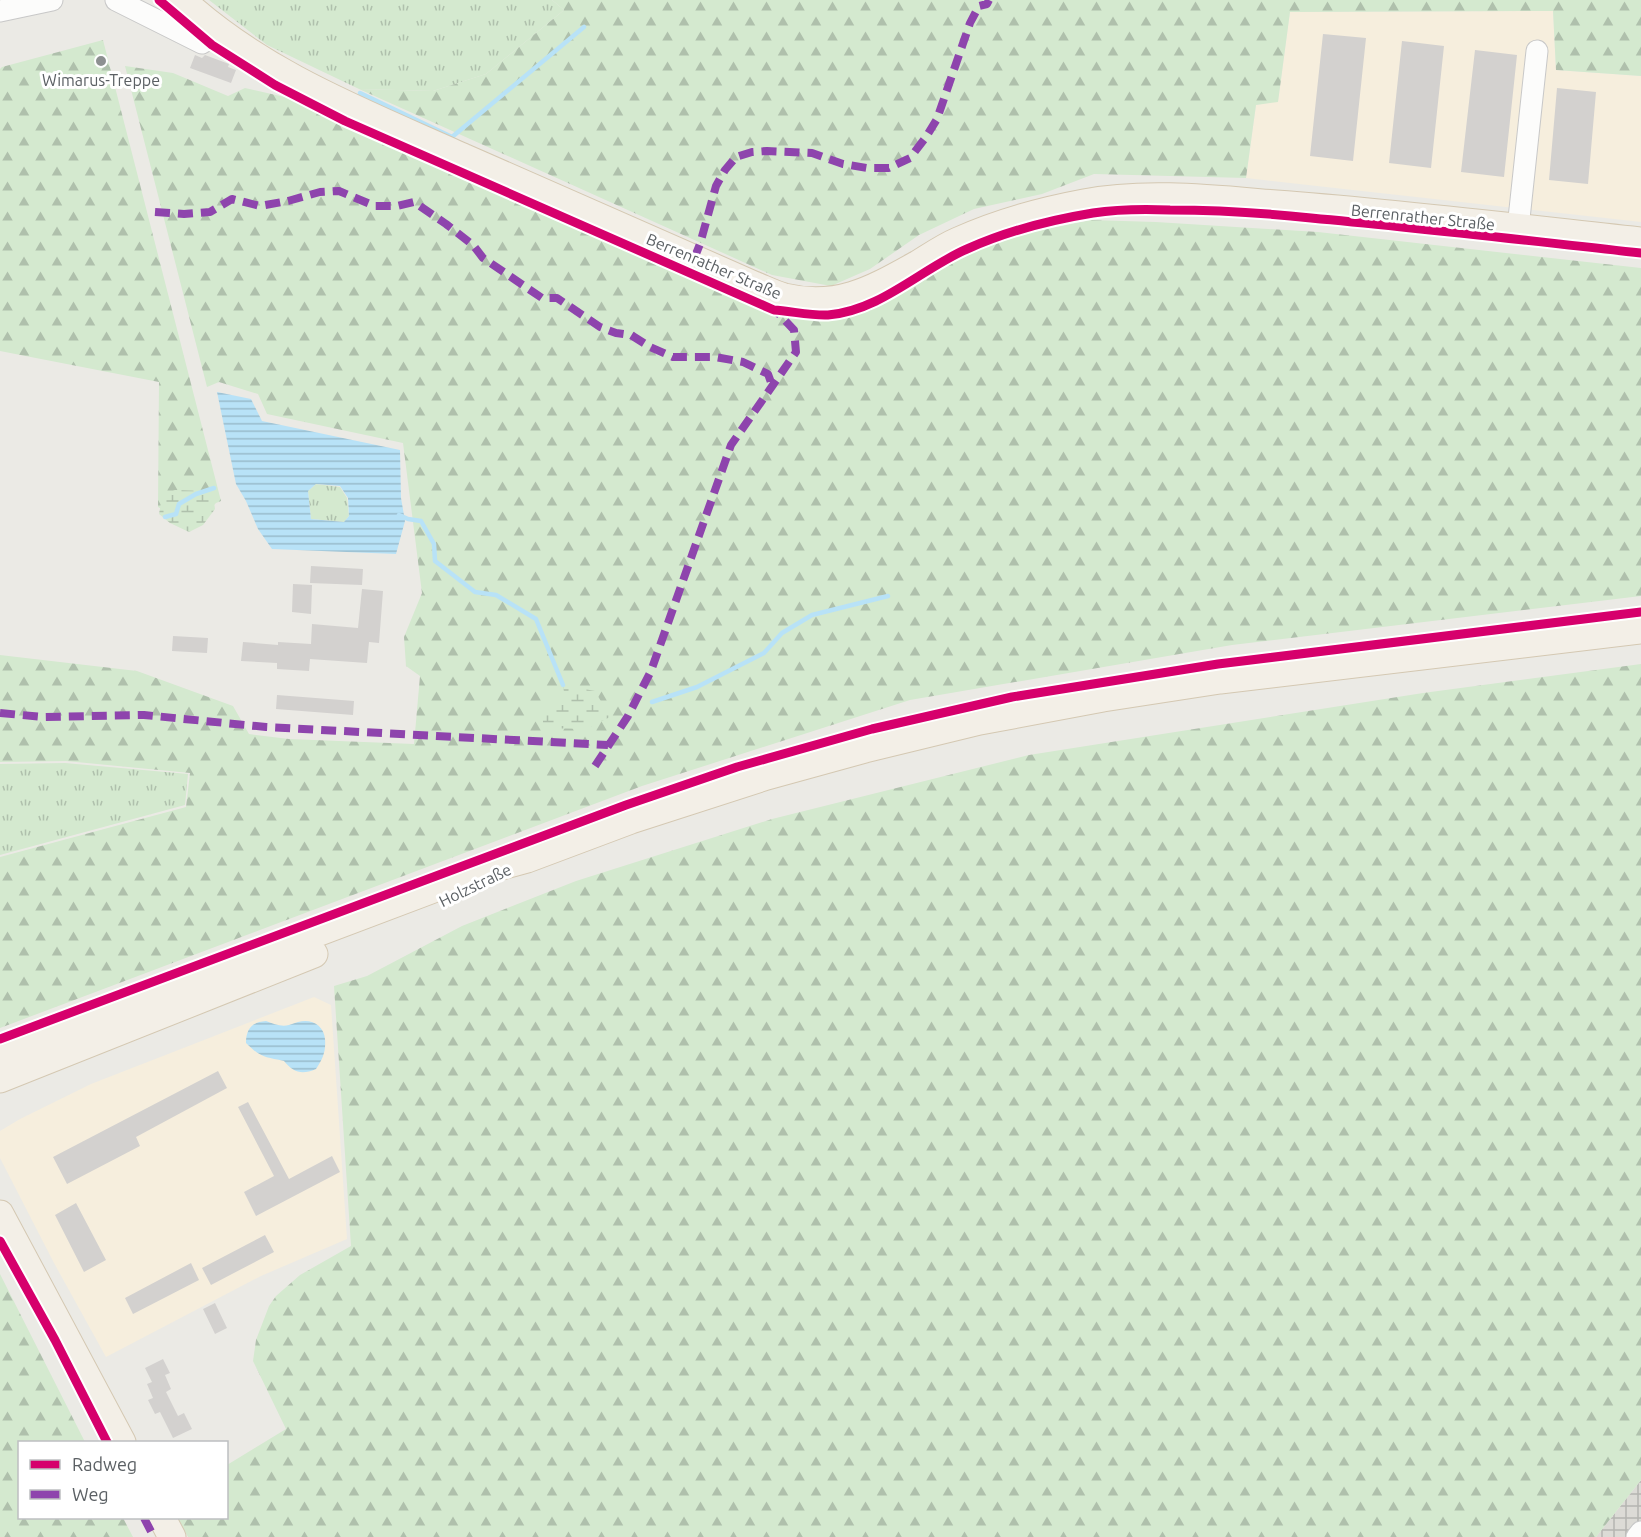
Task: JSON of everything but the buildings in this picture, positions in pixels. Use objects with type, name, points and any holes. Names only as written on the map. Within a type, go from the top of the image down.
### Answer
[{"type":"main road","name":"Berrenrather Straße","points":[[182,0],[227,37],[260,58],[344,104],[754,285],[783,296],[808,301],[837,300],[862,293],[890,280],[956,242],[1018,217],[1086,202],[1148,197],[1340,208],[1641,241]]},
{"type":"main road","points":[[527,859],[631,820],[767,776],[980,721],[1103,698],[1220,680],[1641,630]]},
{"type":"main road","name":"Holzstraße","points":[[1,1073],[64,1031],[462,878],[527,859]]},
{"type":"main road","name":"Holzstraße","points":[[1,1073],[483,885],[527,859]]},
{"type":"main road","points":[[0,1214],[121,1441]]},
{"type":"main road","points":[[163,1519],[172,1537]]},
{"type":"street","points":[[0,11],[52,0]]},
{"type":"street","points":[[116,0],[202,43]]},
{"type":"street","points":[[1518,228],[1537,51]]},
{"type":"street","points":[[1637,1537],[1641,1532]]},
{"type":"shaded area","points":[[1553,11],[1556,70],[1641,76],[1641,222],[1246,178],[1256,105],[1278,101],[1290,12]]},
{"type":"shaded area","points":[[314,997],[331,1005],[347,1239],[261,1276],[106,1357],[0,1158],[0,1131],[91,1084]]},
{"type":"shaded area","points":[[1641,1480],[1641,1537],[1596,1537]]},
{"type":"green space","points":[[209,0],[552,0],[564,10],[486,74],[433,91],[359,89],[267,45]]},
{"type":"green space","points":[[552,0],[1641,0],[1641,76],[1556,70],[1553,11],[1290,12],[1278,102],[1256,105],[1246,178],[1094,174],[1042,194],[974,209],[919,235],[870,269],[831,286],[772,275],[359,89],[433,91],[486,74],[564,10]]},
{"type":"green space","points":[[103,40],[221,501],[216,503],[197,523],[181,520],[158,507],[159,382],[0,351],[0,69]]},
{"type":"green space","points":[[125,66],[173,73],[228,96],[245,88],[289,98],[335,122],[786,314],[835,317],[870,309],[969,253],[1002,238],[1091,220],[1318,232],[1641,268],[1641,596],[1232,645],[910,700],[642,786],[0,1028],[0,857],[186,807],[190,773],[66,761],[0,762],[0,655],[137,671],[233,706],[249,734],[289,739],[414,744],[420,676],[406,666],[404,637],[422,593],[403,443],[267,414],[258,394],[219,382],[207,387]]},
{"type":"green space","points":[[316,484],[340,487],[347,498],[349,516],[344,522],[311,519],[308,491]]},
{"type":"green space","points":[[175,490],[203,491],[214,502],[215,509],[203,525],[189,532],[170,523],[159,514],[162,497]]},
{"type":"green space","points":[[1641,664],[1641,1480],[1596,1537],[188,1537],[179,1519],[228,1519],[228,1464],[286,1429],[253,1361],[256,1340],[269,1306],[276,1296],[300,1275],[351,1246],[334,986],[367,976],[462,926],[576,881],[772,819],[1029,755],[1423,693]]},
{"type":"green space","points":[[563,685],[595,691],[610,717],[586,729],[543,728],[543,714],[564,692]]},
{"type":"green space","points":[[65,763],[188,774],[185,805],[0,855],[0,764]]},
{"type":"green space","points":[[0,1274],[84,1441],[18,1441],[18,1519],[124,1519],[133,1537],[0,1537]]},
{"type":"water","points":[[217,392],[251,399],[262,421],[400,450],[401,498],[405,521],[396,554],[272,549],[258,529],[236,484]],"holes":[[[316,484],[340,486],[348,498],[349,516],[344,522],[311,519],[308,491]]]},
{"type":"water","points":[[266,1021],[283,1026],[308,1021],[319,1026],[324,1034],[325,1047],[316,1069],[306,1072],[295,1070],[284,1061],[268,1058],[256,1052],[246,1043],[251,1027]]},
{"type":"waterway","points":[[360,93],[452,137],[584,27]]},
{"type":"waterway","points":[[165,517],[176,514],[179,504],[196,494],[214,488]]},
{"type":"waterway","points":[[399,515],[421,521],[434,544],[435,561],[475,592],[496,595],[536,619],[563,685]]},
{"type":"waterway","points":[[652,702],[697,687],[764,653],[782,633],[812,615],[888,596]]},
{"type":"marked path","points":[[694,259],[716,186],[736,157],[752,152],[767,151],[812,153],[843,164],[867,168],[889,168],[910,158],[937,119],[970,23],[979,6],[987,4],[989,0]]},
{"type":"marked path","points":[[155,212],[184,214],[210,212],[232,199],[260,206],[320,192],[339,191],[375,206],[397,206],[414,202],[473,245],[483,258],[542,298],[557,298],[600,327],[616,333],[631,335],[650,347],[673,357],[715,357],[743,362],[768,374],[772,385]]},
{"type":"marked path","points":[[595,766],[628,716],[651,671],[731,445],[796,352],[794,330],[775,310]]},
{"type":"marked path","points":[[0,713],[43,717],[144,715],[266,727],[608,745]]},
{"type":"marked path","points":[[145,1519],[154,1537]]},
{"type":"cycle path","points":[[159,0],[212,45],[275,85],[345,121],[774,310],[822,315],[847,312],[883,298],[950,257],[998,237],[1061,219],[1122,210],[1241,212],[1435,230],[1641,253]]},
{"type":"cycle path","points":[[0,1039],[626,805],[737,767],[872,729],[1012,697],[1218,664],[1641,612]]},
{"type":"cycle path","points":[[0,1241],[55,1340],[106,1441]]},
{"type":"place","name":"Wimarus-Treppe","points":[[101,61]]}]
